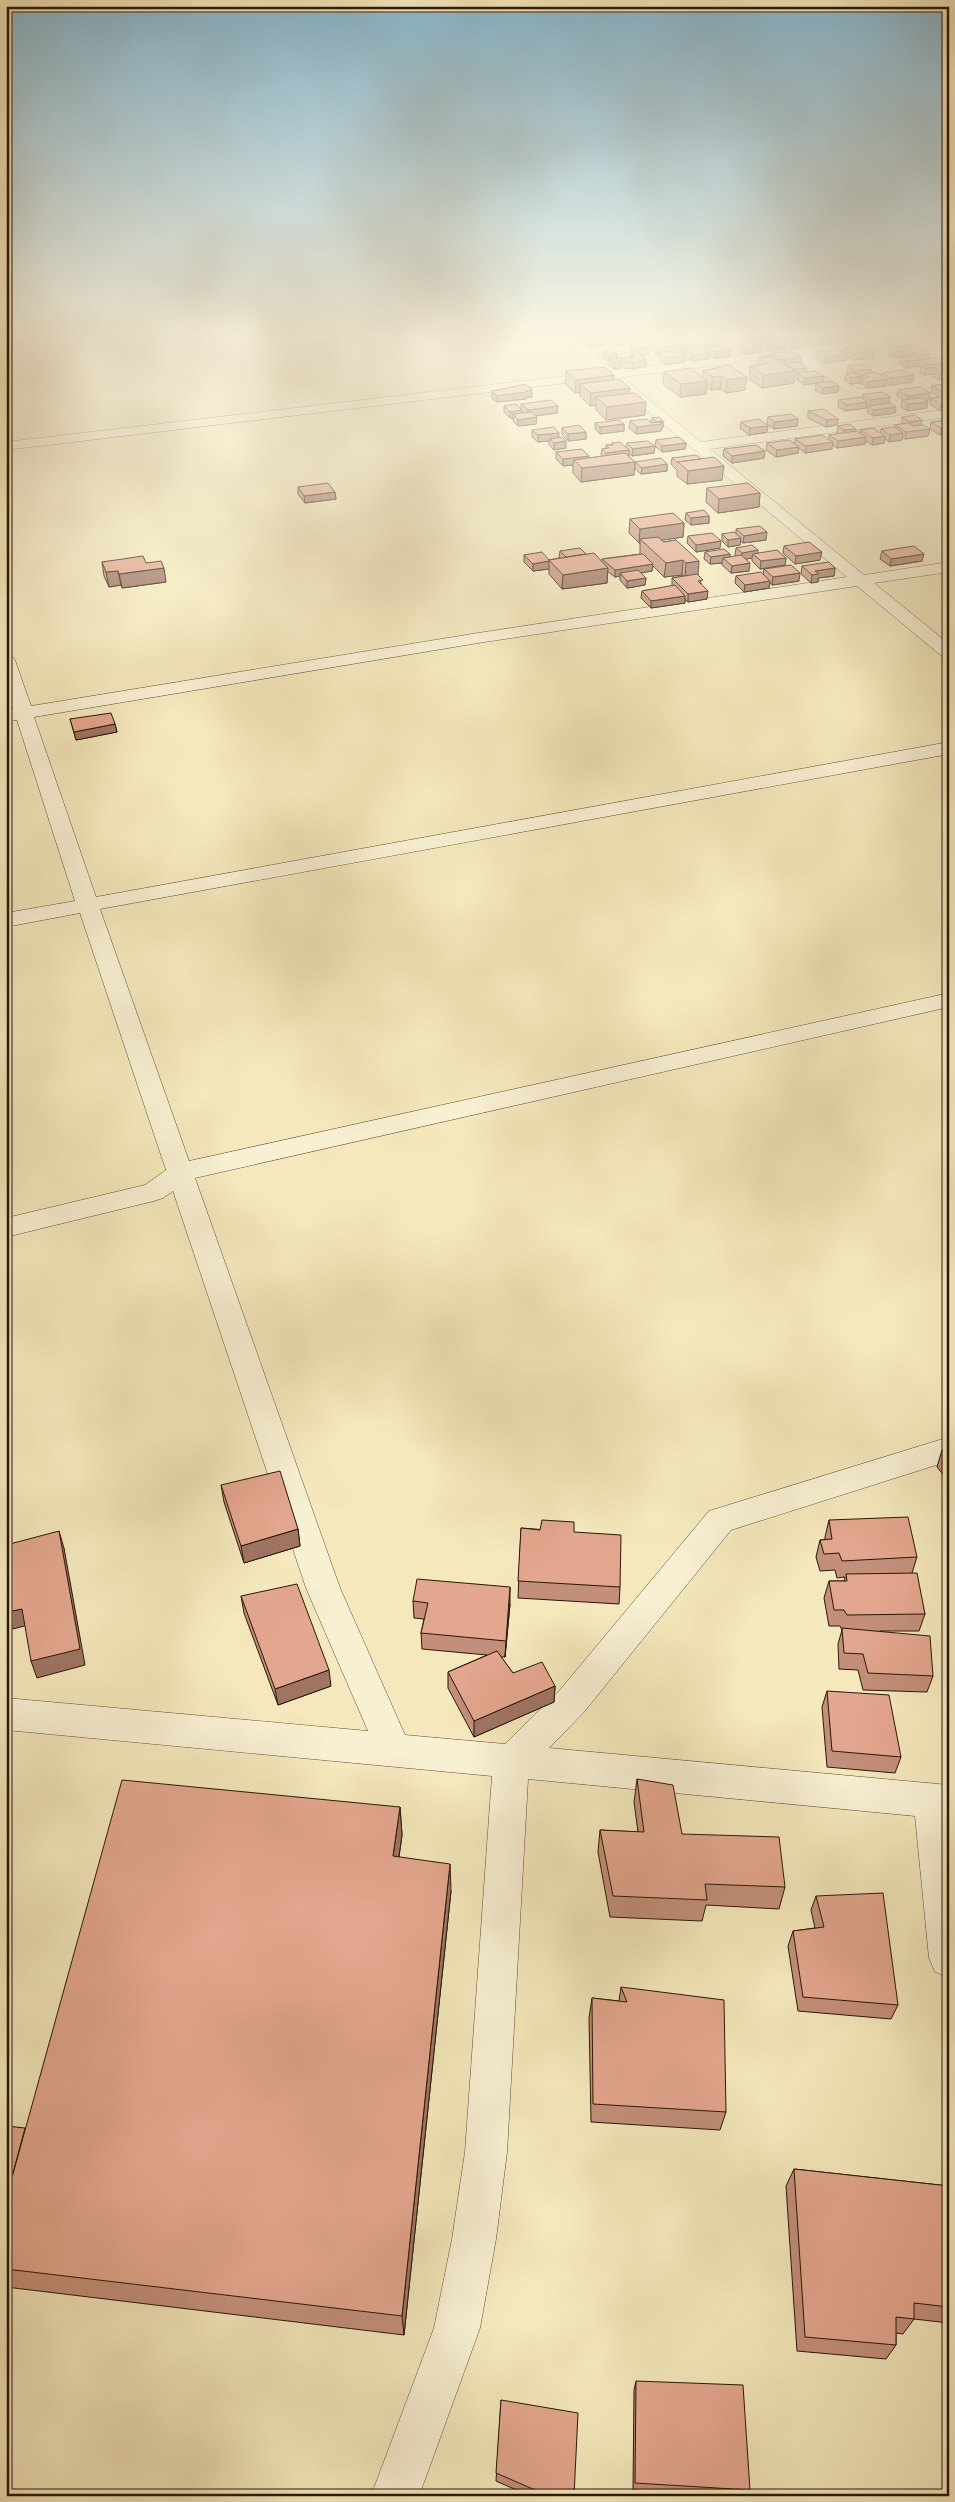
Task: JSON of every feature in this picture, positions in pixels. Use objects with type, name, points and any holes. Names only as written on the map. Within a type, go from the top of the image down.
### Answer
[{"type":"street","points":[[705,450],[863,580],[949,654]]},
{"type":"street","points":[[15,715],[478,638],[949,567]]},
{"type":"street","points":[[6,660],[15,715],[88,906],[323,1588],[393,1750]]},
{"type":"street","points":[[6,920],[949,748]]},
{"type":"street","points":[[6,1228],[154,1192],[180,1172],[949,1000]]},
{"type":"street","points":[[395,2496],[457,2328],[474,2239],[486,2152],[510,1762],[572,1701],[720,1520],[949,1449]]},
{"type":"street","points":[[6,1714],[510,1762],[565,1765],[940,1802],[949,1958]]},
{"type":"building","points":[[583,450],[589,456],[563,459],[556,452]]},
{"type":"building","points":[[603,450],[629,450],[606,453]]},
{"type":"building","points":[[725,450],[765,451],[732,456]]},
{"type":"building","points":[[625,453],[635,462],[582,468],[574,460]]},
{"type":"building","points":[[696,455],[701,459],[678,463],[672,458]]},
{"type":"building","points":[[714,457],[724,466],[688,471],[678,462]]},
{"type":"building","points":[[661,458],[667,464],[642,468],[635,462]]},
{"type":"building","points":[[328,483],[335,492],[304,496],[298,487]]},
{"type":"building","points":[[748,483],[760,493],[719,499],[707,488]]},
{"type":"building","points":[[704,510],[709,516],[691,518],[686,513]]},
{"type":"building","points":[[673,513],[684,523],[640,529],[630,519]]},
{"type":"building","points":[[760,526],[767,532],[744,536],[736,529]]},
{"type":"building","points":[[734,532],[741,538],[728,540],[722,534]]},
{"type":"building","points":[[712,533],[721,541],[696,545],[688,536]]},
{"type":"building","points":[[658,537],[664,542],[676,540],[699,561],[686,563],[683,560],[666,563],[640,539]]},
{"type":"building","points":[[809,542],[822,552],[796,556],[784,546]]},
{"type":"building","points":[[752,545],[758,550],[742,553],[736,548]]},
{"type":"building","points":[[914,546],[924,554],[891,559],[882,551]]},
{"type":"building","points":[[580,548],[586,554],[566,557],[560,551]]},
{"type":"building","points":[[724,549],[730,554],[711,557],[705,552]]},
{"type":"building","points":[[777,550],[786,558],[761,561],[753,554]]},
{"type":"building","points":[[542,552],[549,561],[533,564],[524,555]]},
{"type":"building","points":[[594,553],[608,568],[563,575],[549,560]]},
{"type":"building","points":[[643,554],[653,564],[615,570],[602,559]]},
{"type":"building","points":[[741,555],[750,563],[732,566],[723,558]]},
{"type":"building","points":[[143,556],[146,563],[161,561],[164,568],[119,574],[118,571],[106,572],[102,562]]},
{"type":"building","points":[[829,562],[835,568],[815,571],[819,574],[812,575],[802,566]]},
{"type":"building","points":[[791,565],[800,573],[773,577],[764,569]]},
{"type":"building","points":[[638,570],[646,578],[627,581],[620,573]]},
{"type":"building","points":[[761,572],[770,581],[745,585],[736,576]]},
{"type":"building","points":[[697,574],[703,580],[698,581],[708,591],[688,594],[672,578]]},
{"type":"building","points":[[675,585],[685,596],[651,601],[642,591]]},
{"type":"building","points":[[111,713],[115,724],[74,732],[70,719]]},
{"type":"building","points":[[949,1448],[949,1458],[942,1450]]},
{"type":"building","points":[[280,1471],[298,1529],[241,1546],[221,1485]]},
{"type":"building","points":[[908,1517],[917,1557],[842,1561],[839,1553],[824,1554],[820,1540],[832,1539],[829,1520]]},
{"type":"building","points":[[542,1520],[574,1522],[574,1532],[621,1535],[620,1587],[518,1581],[521,1528],[540,1530]]},
{"type":"building","points":[[59,1531],[80,1649],[31,1661],[22,1609],[7,1612],[6,1545]]},
{"type":"building","points":[[917,1573],[925,1614],[847,1615],[844,1610],[834,1610],[829,1581],[847,1581],[846,1574]]},
{"type":"building","points":[[417,1579],[510,1587],[506,1641],[421,1633],[428,1603],[413,1601]]},
{"type":"building","points":[[297,1584],[329,1670],[275,1689],[241,1596]]},
{"type":"building","points":[[842,1628],[930,1636],[933,1676],[868,1673],[863,1654],[844,1653]]},
{"type":"building","points":[[497,1651],[513,1673],[542,1662],[555,1686],[474,1721],[448,1672]]},
{"type":"building","points":[[827,1691],[889,1695],[901,1757],[832,1751]]},
{"type":"building","points":[[637,1779],[673,1785],[682,1834],[779,1837],[785,1887],[705,1884],[707,1900],[613,1896],[600,1830],[644,1832]]},
{"type":"building","points":[[122,1780],[400,1807],[393,1856],[450,1864],[402,2316],[6,2269],[6,2199]]},
{"type":"building","points":[[883,1893],[898,2005],[803,1997],[793,1931],[824,1927],[816,1896]]},
{"type":"building","points":[[621,1987],[724,2000],[726,2112],[593,2104],[592,1998],[627,2002]]},
{"type":"building","points":[[6,2126],[25,2128],[6,2199]]},
{"type":"building","points":[[794,2169],[949,2186],[949,2307],[914,2303],[914,2319],[896,2317],[896,2345],[805,2337]]},
{"type":"building","points":[[636,2381],[743,2385],[750,2490],[635,2483]]},
{"type":"building","points":[[501,2400],[578,2413],[574,2496],[549,2496],[496,2473]]}]
